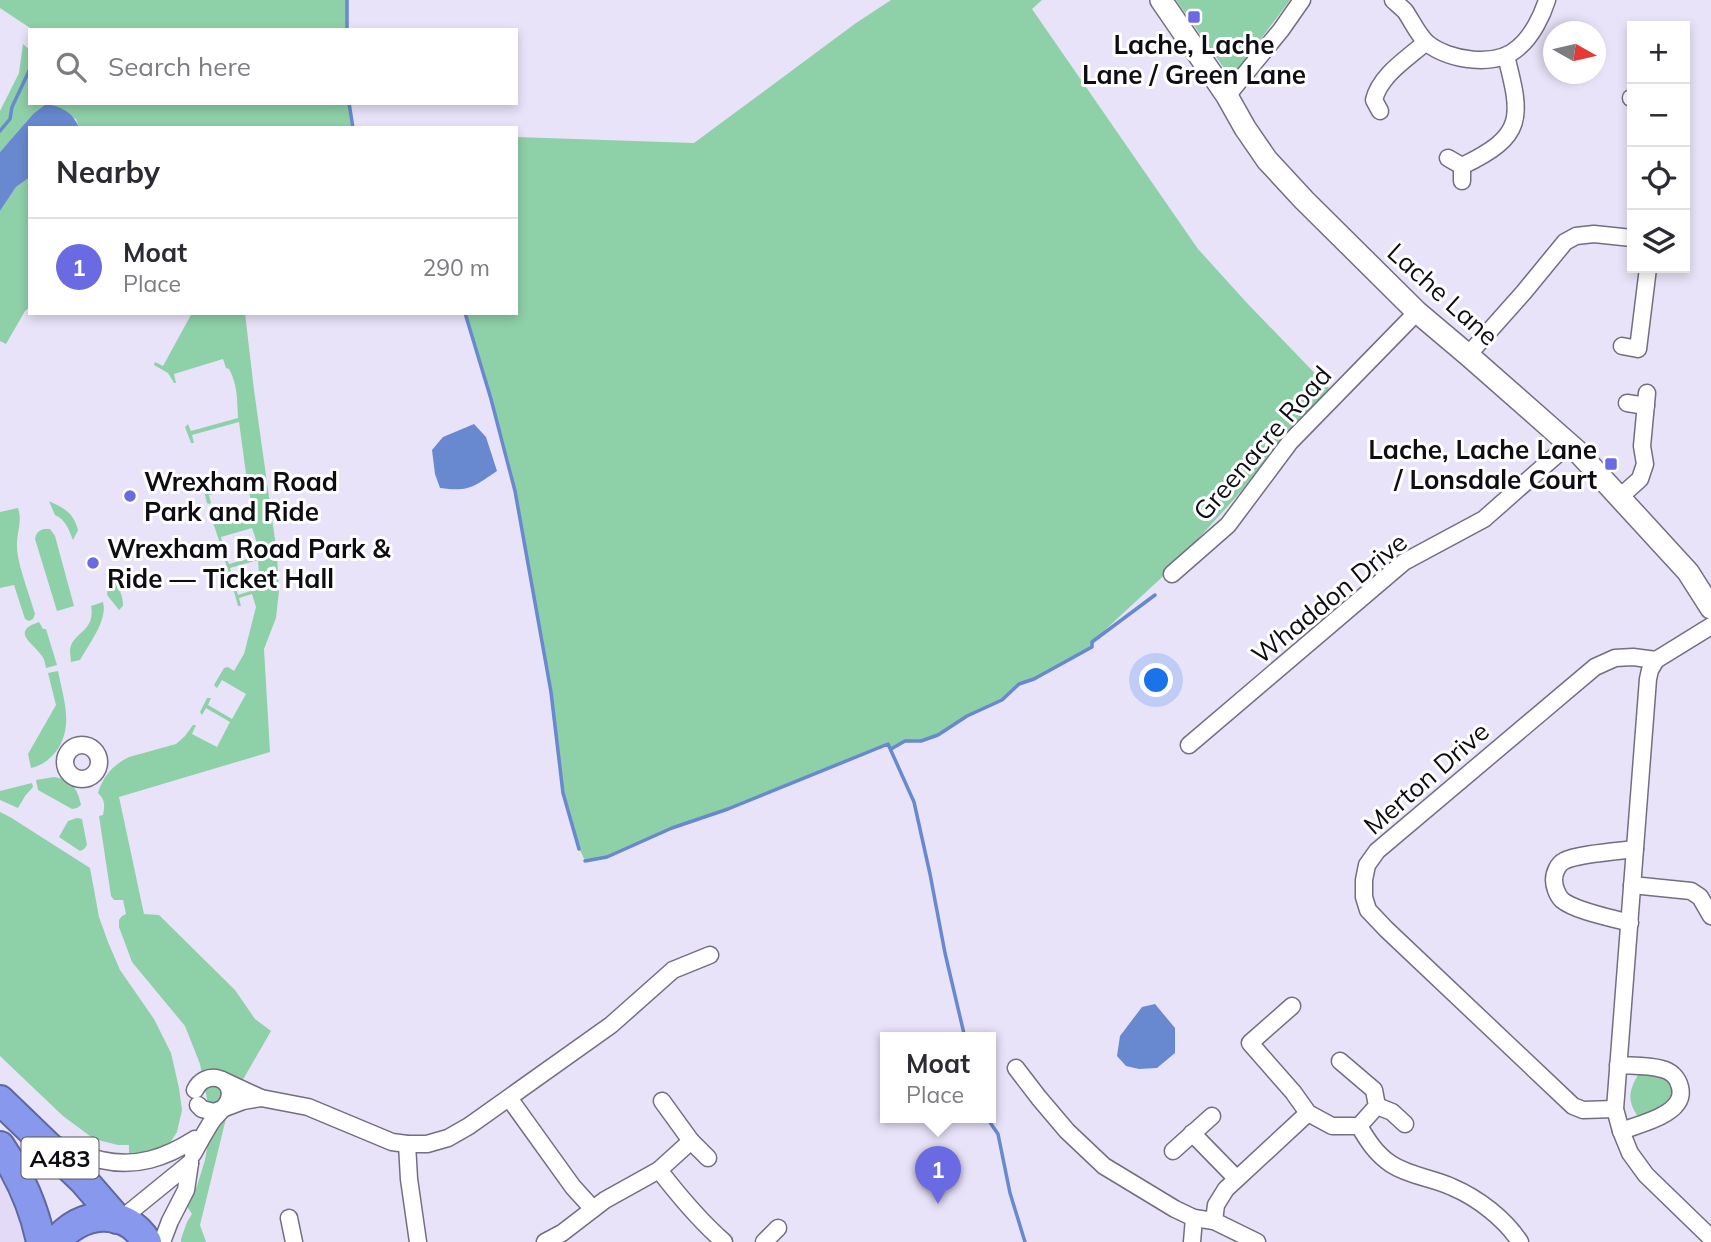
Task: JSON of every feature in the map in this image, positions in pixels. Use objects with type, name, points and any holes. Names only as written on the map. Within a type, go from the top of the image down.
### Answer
[{"type":"highway","name":"A483","points":[[0,1100],[84,1181],[119,1220]]},
{"type":"highway","name":"A483","points":[[0,1146],[22,1182],[41,1242]]},
{"type":"highway","points":[[56,1242],[63,1233],[84,1220],[103,1217],[134,1227],[147,1242]]},
{"type":"street","name":"Lache Lane","points":[[1161,0],[1267,160],[1417,312],[1569,444],[1688,572],[1711,608]]},
{"type":"street","points":[[1227,96],[1302,0]]},
{"type":"street","points":[[1393,0],[1426,42],[1443,53],[1469,60],[1506,56],[1519,48],[1530,34],[1547,0]]},
{"type":"street","points":[[1372,103],[1383,79],[1426,42]]},
{"type":"street","points":[[1457,168],[1496,146],[1511,131],[1516,96],[1506,56]]},
{"type":"street","points":[[1468,355],[1565,242],[1576,236],[1594,234],[1627,237]]},
{"type":"street","points":[[1622,346],[1638,349],[1647,273]]},
{"type":"street","name":"Greenacre Road","points":[[1172,574],[1228,525],[1290,442],[1417,312]]},
{"type":"street","points":[[1620,497],[1640,479],[1645,464],[1642,446],[1646,400],[1627,403]]},
{"type":"street","name":"Whaddon Drive","points":[[1189,745],[1404,562],[1484,519],[1569,444]]},
{"type":"street","points":[[1711,626],[1656,660],[1648,679],[1615,1109],[1630,1153],[1646,1175],[1711,1238]]},
{"type":"street","name":"Merton Drive","points":[[1615,1109],[1583,1110],[1573,1106],[1368,910],[1364,897],[1364,880],[1367,865],[1377,851],[1595,667],[1615,657],[1656,660]]},
{"type":"street","points":[[1630,923],[1573,906],[1560,899],[1554,880],[1557,867],[1564,861],[1635,849]]},
{"type":"street","points":[[1632,885],[1691,891],[1700,897],[1711,916]]},
{"type":"street","points":[[261,1098],[243,1101],[214,1112],[202,1109],[196,1097],[202,1080],[214,1077],[261,1098],[309,1107],[392,1142],[427,1144],[448,1138],[469,1126],[611,1025],[673,970],[710,955]]},
{"type":"street","points":[[1292,1006],[1250,1043],[1308,1113],[1332,1126],[1359,1126],[1377,1106]]},
{"type":"street","points":[[1340,1061],[1374,1090],[1377,1106]]},
{"type":"street","points":[[1618,1065],[1663,1069],[1677,1078],[1681,1091],[1676,1107],[1661,1116],[1621,1131]]},
{"type":"street","points":[[1016,1068],[1067,1131],[1104,1166],[1175,1209],[1194,1218],[1214,1221],[1257,1242]]},
{"type":"street","points":[[41,1140],[102,1160],[132,1163],[194,1147],[225,1107],[229,1096],[227,1085],[222,1080]]},
{"type":"street","points":[[509,1098],[573,1187],[593,1209]]},
{"type":"street","points":[[662,1101],[691,1141],[708,1158]]},
{"type":"street","points":[[1377,1106],[1392,1111],[1405,1124]]},
{"type":"street","points":[[1214,1221],[1216,1205],[1226,1189],[1308,1113]]},
{"type":"street","points":[[1173,1151],[1212,1116]]},
{"type":"street","points":[[1359,1126],[1375,1151],[1392,1165],[1452,1187],[1468,1196],[1489,1209],[1512,1230],[1520,1242]]},
{"type":"street","points":[[1192,1133],[1236,1178]]},
{"type":"street","points":[[545,1242],[565,1237],[593,1209],[659,1170],[691,1141]]},
{"type":"street","points":[[407,1144],[418,1242]]},
{"type":"street","points":[[119,1220],[190,1163],[186,1190],[162,1242]]},
{"type":"street","points":[[659,1170],[703,1223],[724,1242]]},
{"type":"street","points":[[289,1218],[294,1242]]},
{"type":"street","points":[[1192,1242],[1194,1218]]},
{"type":"street","points":[[764,1242],[778,1227]]},
{"type":"shaded area","points":[[0,1146],[41,1242],[0,1242]]},
{"type":"green space","points":[[0,0],[347,0],[347,28],[30,28],[0,8]]},
{"type":"green space","points":[[891,0],[1042,0],[1032,9],[1198,249],[1329,388],[1172,568],[1092,642],[1092,647],[1019,685],[1002,700],[967,716],[938,735],[921,741],[905,741],[891,749],[888,744],[728,809],[672,828],[607,857],[585,861],[575,838],[562,788],[545,659],[511,469],[466,315],[518,315],[518,137],[694,143]]},
{"type":"green space","points":[[1176,0],[1290,0],[1240,67],[1232,72],[1226,71]]},
{"type":"green space","points":[[23,44],[28,48],[28,105],[45,105],[33,114],[0,152],[0,111],[19,73]]},
{"type":"green space","points":[[48,105],[349,105],[353,126],[78,126],[76,119]]},
{"type":"green space","points":[[28,178],[28,309],[6,344],[0,341],[0,211],[16,187]]},
{"type":"green space","points":[[191,315],[245,315],[277,554],[279,591],[276,618],[264,649],[270,752],[119,797],[144,914],[159,915],[235,990],[255,1019],[271,1031],[230,1102],[200,1225],[206,1242],[181,1242],[192,1214],[186,1205],[197,1186],[209,1137],[209,1109],[200,1064],[185,1026],[132,962],[119,927],[119,920],[126,914],[123,900],[114,900],[111,896],[99,816],[103,815],[104,803],[98,793],[106,776],[118,764],[129,757],[176,744],[193,725],[196,725],[192,734],[217,747],[230,722],[206,708],[202,715],[200,712],[207,698],[211,698],[208,705],[232,719],[246,694],[222,680],[217,688],[214,685],[224,668],[228,667],[234,671],[244,654],[256,607],[252,594],[239,598],[241,606],[238,606],[233,588],[235,587],[238,595],[260,588],[258,560],[230,568],[230,576],[224,558],[226,557],[229,564],[258,556],[252,528],[221,537],[221,546],[211,517],[214,515],[217,523],[248,514],[246,506],[251,502],[248,485],[209,495],[209,504],[203,487],[205,484],[208,492],[247,481],[239,422],[192,435],[194,443],[191,443],[185,427],[188,424],[191,431],[238,418],[234,381],[229,369],[223,359],[174,374],[174,383],[168,373],[154,365],[155,362],[163,366]]},
{"type":"green space","points":[[49,501],[64,509],[74,519],[78,530],[73,540],[64,522],[55,515]]},
{"type":"green space","points":[[18,508],[18,555],[35,614],[29,621],[25,619],[14,585],[0,588],[0,512]]},
{"type":"green space","points":[[50,529],[55,536],[74,606],[57,611],[35,539],[38,532]]},
{"type":"green space","points":[[111,577],[122,598],[123,606],[119,610],[107,595]]},
{"type":"green space","points":[[103,602],[103,616],[97,632],[80,660],[71,662],[72,644],[90,621],[91,606]]},
{"type":"green space","points":[[39,622],[43,629],[46,629],[57,665],[46,668],[43,657],[25,634],[30,626]]},
{"type":"green space","points":[[58,671],[65,705],[66,727],[59,747],[51,757],[31,768],[28,754],[56,705],[48,673]]},
{"type":"green space","points":[[54,777],[73,786],[81,805],[72,809],[38,790],[36,780]]},
{"type":"green space","points":[[32,783],[33,787],[18,808],[0,800],[0,791]]},
{"type":"green space","points":[[0,812],[90,868],[99,917],[108,942],[120,970],[154,1019],[171,1053],[179,1088],[182,1110],[177,1132],[167,1147],[152,1155],[129,1157],[129,1145],[94,1139],[63,1116],[0,1056]]},
{"type":"green space","points":[[82,819],[87,845],[80,851],[59,837],[68,821]]},
{"type":"green space","points":[[1640,1071],[1659,1073],[1675,1081],[1672,1103],[1639,1118],[1630,1094]]},
{"type":"water","points":[[45,105],[57,106],[74,118],[78,126],[28,126],[28,178],[16,187],[0,211],[0,152],[33,114]]},
{"type":"water","points":[[474,424],[486,437],[497,471],[465,489],[440,488],[432,450],[443,437]]},
{"type":"water","points":[[1155,1004],[1175,1028],[1175,1053],[1157,1068],[1139,1069],[1126,1066],[1117,1056],[1120,1036],[1142,1007]]},
{"type":"waterway","points":[[347,0],[347,28]]},
{"type":"waterway","points":[[0,131],[10,119],[12,107],[28,73]]},
{"type":"waterway","points":[[349,105],[353,126]]},
{"type":"waterway","points":[[466,315],[515,491],[551,692],[563,793],[579,849]]},
{"type":"waterway","points":[[891,749],[905,741],[921,741],[938,735],[967,716],[1002,700],[1019,684],[1034,679],[1092,647],[1092,642],[1155,595]]},
{"type":"waterway","points":[[585,861],[607,857],[672,828],[728,809],[888,744],[914,802],[964,1032]]},
{"type":"waterway","points":[[990,1123],[998,1134],[1010,1193],[1025,1242]]},
{"type":"place","name":"Lache, Lache Lane / Green Lane","points":[[1194,17]]},
{"type":"place","name":"Lache, Lache Lane / Lonsdale Court","points":[[1611,464]]},
{"type":"place","name":"Wrexham Road Park and Ride","points":[[130,496]]},
{"type":"place","name":"Wrexham Road Park & Ride — Ticket Hall","points":[[93,563]]},
{"type":"place","name":"Moat","points":[[938,1204]]}]
